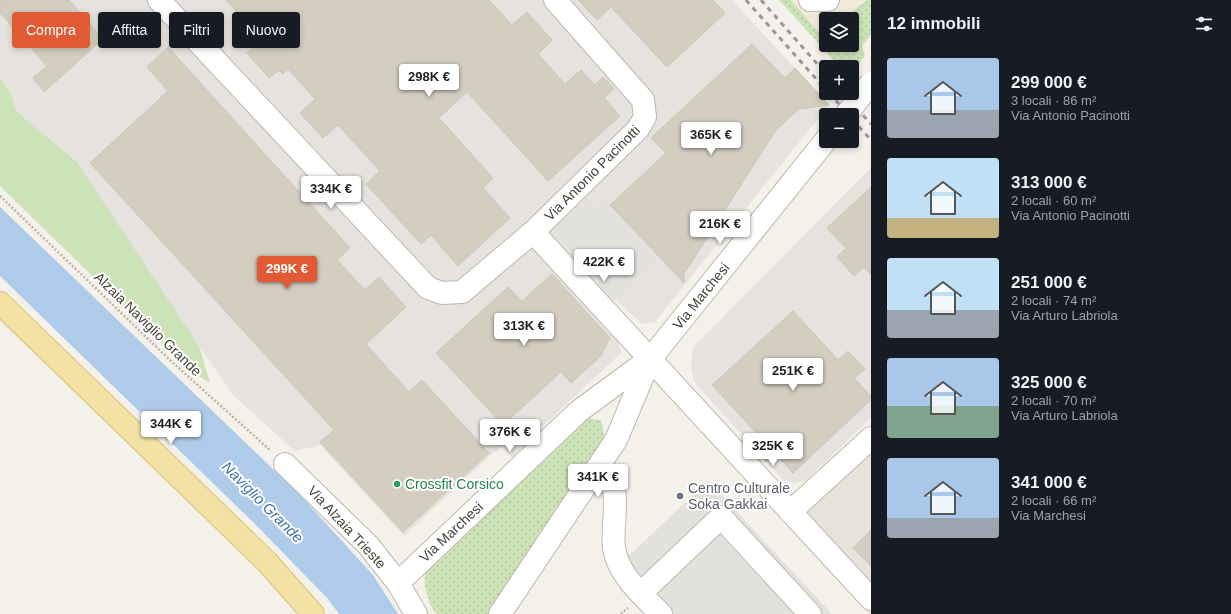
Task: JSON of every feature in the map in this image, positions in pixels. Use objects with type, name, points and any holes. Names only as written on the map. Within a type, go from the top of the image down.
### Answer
[{"type":"main road","points":[[0,303],[267,562],[313,614]]},
{"type":"street","name":"Via Antonio Pacinotti","points":[[159,0],[428,288],[442,293],[462,292],[533,232],[638,129],[645,117],[643,100],[555,0]]},
{"type":"street","points":[[810,0],[828,0]]},
{"type":"street","points":[[851,108],[871,83]]},
{"type":"street","name":"Via Marchesi","points":[[398,582],[579,411],[650,358],[820,148]]},
{"type":"street","name":"Via Antonio Pacinotti","points":[[533,232],[871,599]]},
{"type":"street","name":"Via Marchesi","points":[[500,614],[616,440],[650,358]]},
{"type":"street","points":[[790,512],[871,438]]},
{"type":"street","name":"Via Alzaia Trieste","points":[[285,464],[368,545],[398,582],[416,614]]},
{"type":"street","points":[[597,469],[610,480],[614,490],[614,549],[619,564],[629,581],[661,614]]},
{"type":"street","points":[[641,593],[721,517],[810,614]]},
{"type":"path","name":"Alzaia Naviglio Grande","points":[[0,196],[172,362],[285,464]]},
{"type":"shaded area","points":[[0,0],[732,0],[819,94],[819,100],[824,100],[829,105],[827,108],[819,108],[819,117],[655,322],[642,324],[616,300],[599,319],[620,345],[621,353],[562,408],[512,458],[502,447],[492,454],[404,536],[320,445],[295,451],[234,396],[199,346],[77,162],[16,111],[11,93],[0,77]]},
{"type":"shaded area","points":[[791,0],[867,0],[852,12],[819,12],[819,33]]},
{"type":"shaded area","points":[[871,168],[871,418],[805,481],[794,483],[783,480],[695,383],[691,370],[693,347]]},
{"type":"shaded area","points":[[587,201],[597,211],[607,202],[657,257],[615,299],[553,231]]},
{"type":"shaded area","points":[[871,446],[871,614],[869,614],[787,525]]},
{"type":"shaded area","points":[[708,481],[832,614],[657,614],[615,569]]},
{"type":"green space","points":[[779,0],[791,0],[819,33],[819,44]]},
{"type":"green space","points":[[867,0],[871,0],[871,35],[862,46],[865,56],[859,64],[859,60],[834,60],[826,52],[859,52],[859,12],[852,12]]},
{"type":"green space","points":[[0,77],[11,93],[16,111],[77,162],[199,346],[210,383],[191,372],[0,186]]},
{"type":"green space","points":[[584,418],[601,420],[605,438],[492,614],[437,614],[431,606],[425,585],[427,569],[432,560]]},
{"type":"water","name":"Naviglio Grande","points":[[0,207],[299,494],[373,575],[398,614],[339,614],[328,599],[258,527],[0,276]]},
{"type":"building","points":[[0,0],[69,0],[79,12],[12,12],[12,27],[0,13]]},
{"type":"building","points":[[226,0],[489,0],[512,25],[527,12],[552,40],[538,54],[565,84],[581,70],[595,85],[603,77],[614,89],[604,98],[620,116],[548,181],[467,92],[439,118],[493,178],[483,188],[510,218],[458,266],[431,235],[421,244],[366,184],[380,171],[338,125],[323,138],[300,113],[315,99],[288,69],[283,74],[279,70],[269,78],[247,53],[253,48],[300,48],[300,12],[237,12]]},
{"type":"building","points":[[578,0],[713,0],[725,13],[667,67],[611,7],[597,20]]},
{"type":"building","points":[[90,24],[98,33],[98,43],[44,92],[33,78],[47,66],[31,48],[90,48]]},
{"type":"building","points":[[752,44],[785,78],[795,68],[819,94],[819,100],[824,100],[829,105],[799,109],[776,130],[684,274],[684,283],[610,205],[666,153],[651,138]]},
{"type":"building","points":[[168,47],[350,248],[337,260],[365,290],[379,277],[406,307],[366,344],[409,392],[422,380],[489,453],[403,532],[320,442],[334,430],[90,163],[168,91],[147,67]]},
{"type":"building","points":[[871,187],[871,275],[864,267],[854,276],[837,257],[846,248],[827,228]]},
{"type":"building","points":[[552,274],[610,338],[600,357],[571,383],[561,372],[503,425],[436,353],[508,287],[522,301]]},
{"type":"building","points":[[793,311],[838,360],[848,351],[865,369],[854,378],[871,396],[871,400],[793,473],[775,453],[766,462],[749,444],[758,435],[712,385]]},
{"type":"building","points":[[871,530],[871,566],[853,548]]},
{"type":"railway","points":[[746,0],[819,82]]},
{"type":"railway","points":[[761,0],[819,66]]},
{"type":"railway","points":[[835,100],[843,108]]},
{"type":"railway","points":[[849,100],[871,124]]},
{"type":"railway","points":[[859,127],[871,140]]},
{"type":"place","name":"Crossfit Corsico","points":[[397,484]]},
{"type":"place","name":"Centro Culturale Soka Gakkai","points":[[680,496]]}]
